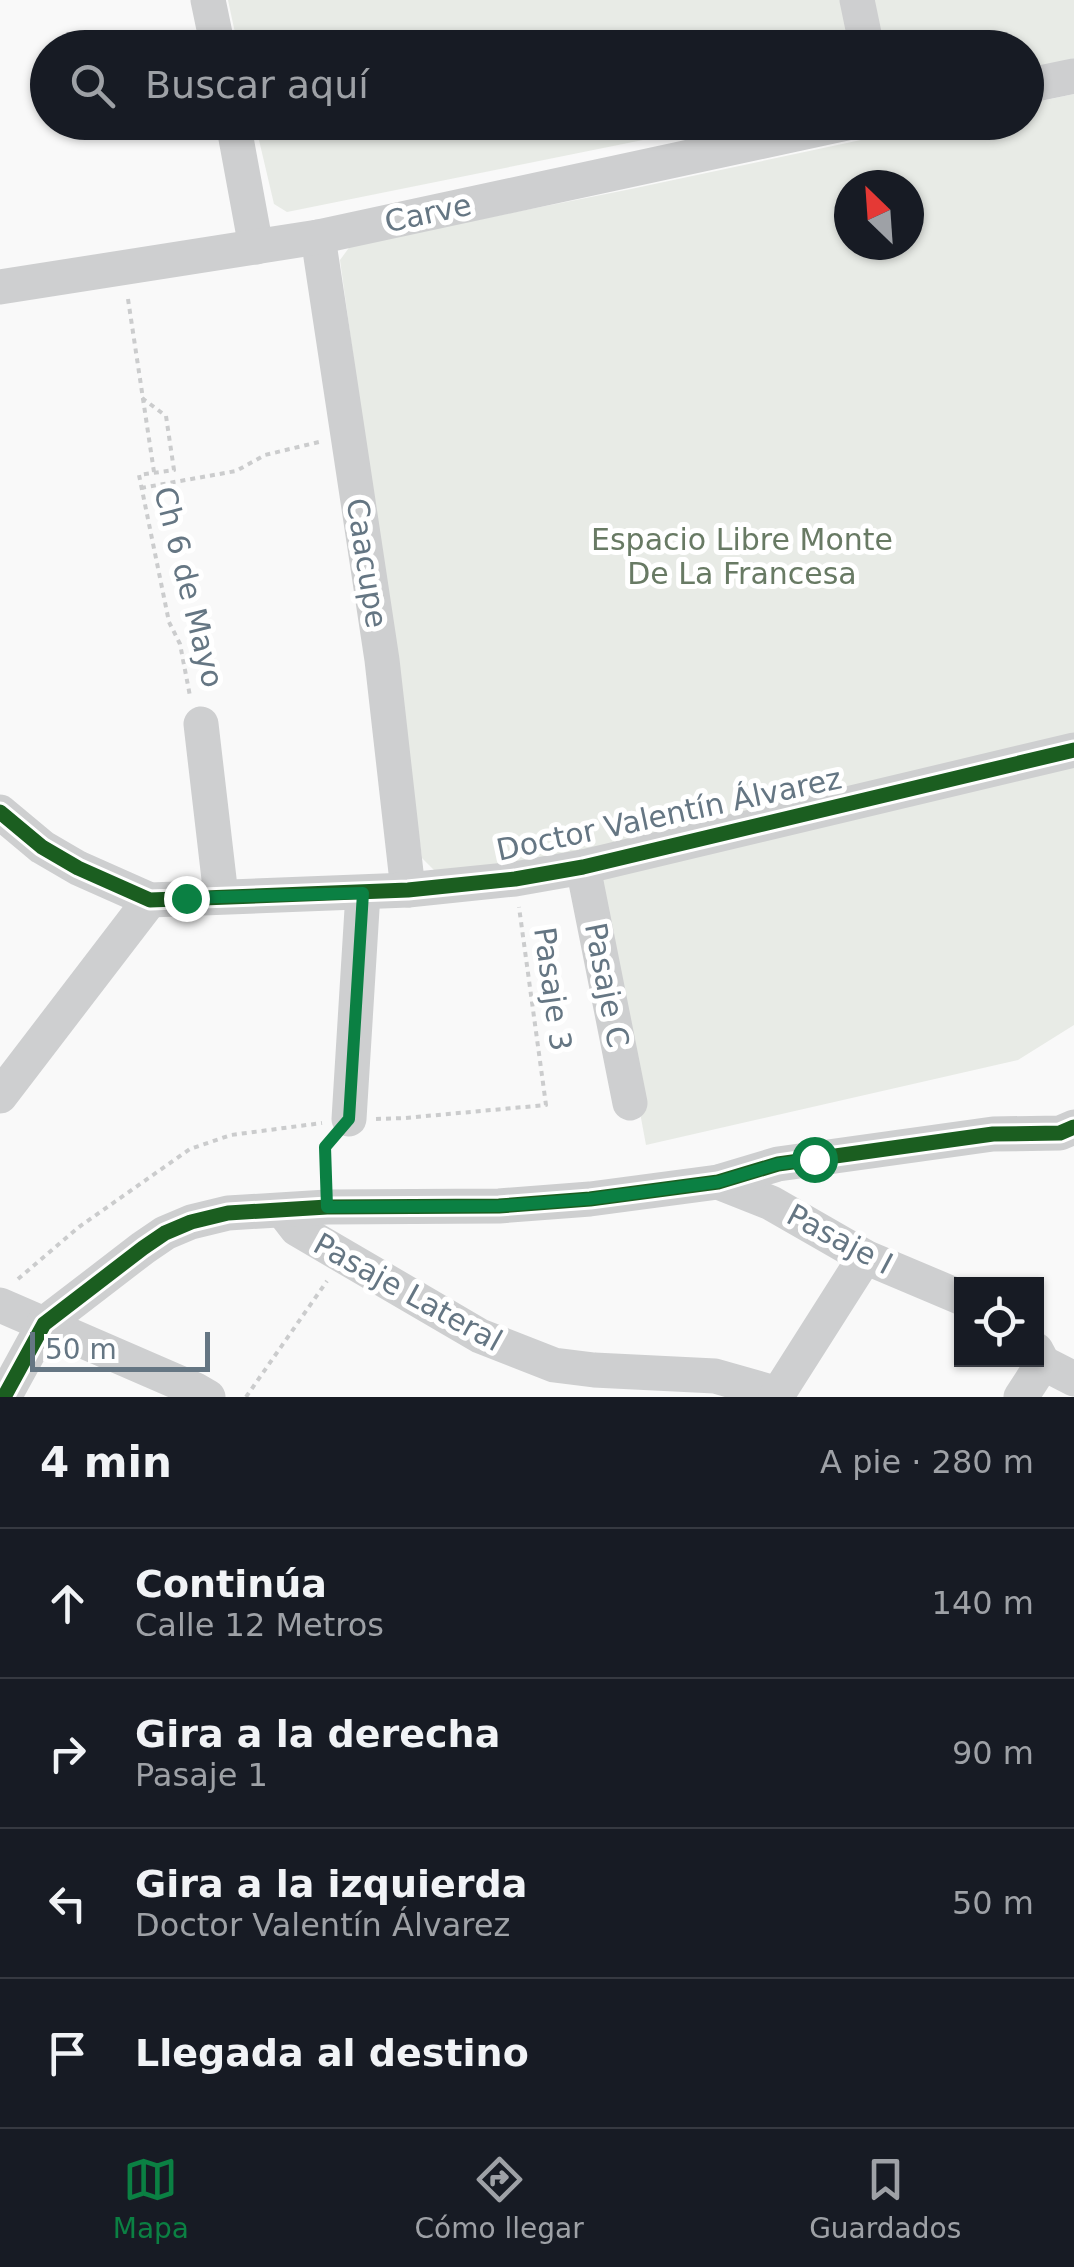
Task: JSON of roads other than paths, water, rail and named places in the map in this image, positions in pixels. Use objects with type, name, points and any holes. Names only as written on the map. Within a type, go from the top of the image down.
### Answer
[{"type":"street","points":[[208,0],[214,30]]},
{"type":"street","points":[[857,0],[863,30]]},
{"type":"street","points":[[1044,82],[1074,76]]},
{"type":"street","points":[[236,140],[256,247]]},
{"type":"street","name":"Carve","points":[[0,287],[318,236],[768,140]]},
{"type":"street","name":"Caacupe","points":[[318,236],[382,660],[408,890]]},
{"type":"street","points":[[201,724],[221,896]]},
{"type":"street","name":"Doctor Valentín Álvarez","points":[[150,900],[363,893],[514,879],[583,867],[1074,750]]},
{"type":"street","points":[[0,812],[42,847],[150,900],[0,1096]]},
{"type":"street","name":"Pasaje C","points":[[583,867],[630,1103]]},
{"type":"street","points":[[349,1119],[363,893]]},
{"type":"street","points":[[4,1397],[44,1324],[164,1233],[191,1222],[228,1213],[327,1207],[499,1206],[590,1199],[718,1182],[778,1164],[993,1134],[1060,1134],[1074,1127]]},
{"type":"street","name":"Pasaje I","points":[[718,1182],[771,1203],[865,1256],[954,1295]]},
{"type":"street","name":"Pasaje Lateral","points":[[283,1211],[296,1229],[480,1336],[554,1365],[714,1376],[778,1396]]},
{"type":"street","points":[[778,1396],[865,1256]]},
{"type":"street","points":[[5,1298],[44,1324],[208,1397]]},
{"type":"street","points":[[1044,1360],[1074,1379]]},
{"type":"street","points":[[1021,1397],[1035,1367]]},
{"type":"park label","name":"Espacio Libre Monte De La Francesa","points":[[742,556]]}]
